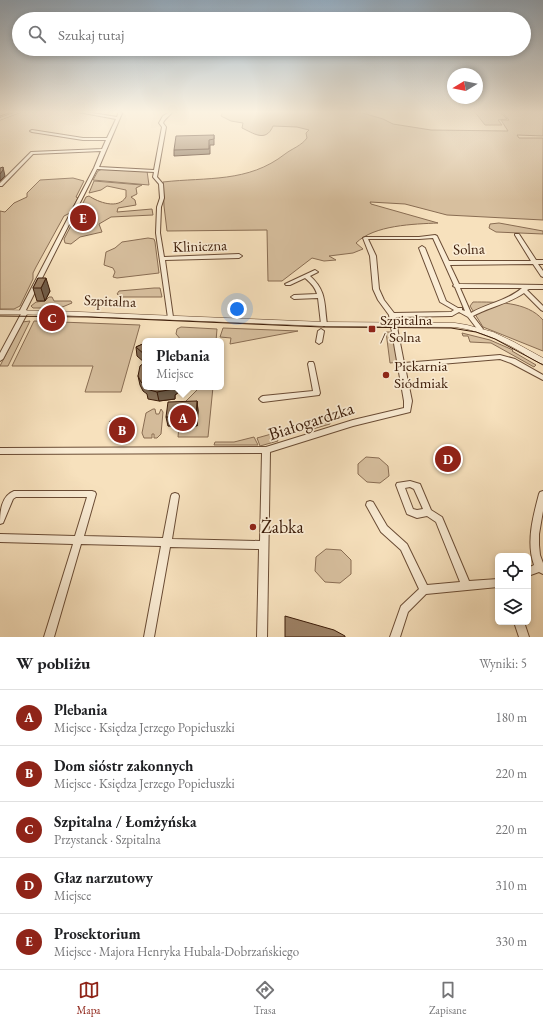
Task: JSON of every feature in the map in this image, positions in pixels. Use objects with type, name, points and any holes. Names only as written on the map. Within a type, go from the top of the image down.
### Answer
[{"type":"street","points":[[1,355],[96,168],[108,141]]},
{"type":"street","points":[[161,141],[155,177],[160,182],[162,198],[159,207],[158,233],[170,317]]},
{"type":"street","points":[[0,184],[32,154],[104,150]]},
{"type":"street","points":[[96,168],[156,170]]},
{"type":"street","points":[[517,235],[543,275]]},
{"type":"street","points":[[446,262],[436,236],[419,238],[365,238],[373,256],[376,289],[381,300],[392,315],[452,314],[465,304]]},
{"type":"street","points":[[422,248],[443,302],[470,316],[485,307],[511,300],[526,288]]},
{"type":"street","name":"Kliniczna","points":[[162,259],[239,256]]},
{"type":"street","name":"Solna","points":[[480,329],[470,316],[446,262],[543,262]]},
{"type":"street","points":[[288,284],[315,272]]},
{"type":"street","points":[[306,276],[318,287],[324,324]]},
{"type":"street","points":[[456,286],[543,287]]},
{"type":"street","points":[[526,288],[543,309]]},
{"type":"street","points":[[294,297],[320,296]]},
{"type":"street","name":"Szpitalna","points":[[0,312],[170,317],[324,324],[455,325],[480,329],[521,348],[543,361]]},
{"type":"street","name":"Białogardzka","points":[[262,637],[266,450],[348,424],[407,410],[408,401],[392,315]]},
{"type":"street","points":[[319,342],[321,331]]},
{"type":"street","points":[[401,365],[500,357],[513,360],[543,378]]},
{"type":"street","points":[[263,399],[317,392],[311,364]]},
{"type":"street","points":[[0,451],[266,450]]},
{"type":"street","points":[[0,520],[10,497],[14,494],[92,494],[93,497],[49,637]]},
{"type":"street","points":[[531,571],[541,569],[534,536],[540,522],[543,494]]},
{"type":"street","points":[[149,637],[175,496]]},
{"type":"street","points":[[370,505],[384,529],[404,547],[424,590]]},
{"type":"street","points":[[428,512],[439,520],[466,585]]},
{"type":"street","points":[[0,538],[264,545]]},
{"type":"street","points":[[395,637],[404,609],[424,590],[495,583]]},
{"type":"street","points":[[519,625],[524,637]]},
{"type":"shaded area","points":[[305,141],[543,141],[543,220],[447,215],[405,204],[370,202],[371,204],[438,223],[395,227],[373,232],[356,243],[363,249],[353,253],[329,256],[336,260],[324,261],[312,258],[282,281],[268,281],[267,230],[167,231],[163,182],[227,177],[257,170],[271,163]]},
{"type":"shaded area","points":[[102,169],[147,171],[149,185],[93,180],[98,171]]},
{"type":"shaded area","points":[[73,178],[84,181],[76,197],[78,198],[70,213],[64,216],[36,267],[33,273],[33,279],[20,306],[14,309],[0,309],[0,211],[5,212],[14,203],[27,197],[27,193],[40,180]]},
{"type":"shaded area","points":[[94,181],[142,185],[136,188],[137,194],[131,197],[135,200],[136,205],[118,208],[117,212],[152,209],[153,215],[111,217],[99,224],[102,232],[80,237],[71,244],[65,243],[64,239],[75,218],[77,221],[85,222],[89,215],[96,212],[93,210],[79,211],[86,197],[89,196],[97,201],[113,204],[122,201],[126,197],[126,190],[107,186],[101,190],[89,193]]},
{"type":"shaded area","points":[[499,223],[543,231],[543,234],[496,232],[489,228],[490,224]]},
{"type":"shaded area","points":[[148,238],[154,239],[155,242],[159,273],[117,278],[113,277],[115,272],[113,268],[104,265],[106,252],[115,248],[122,242]]},
{"type":"shaded area","points":[[160,288],[162,297],[121,297],[117,294],[119,291]]},
{"type":"shaded area","points":[[49,297],[52,297],[54,301],[71,301],[72,303],[60,308],[33,308],[31,306],[36,302],[45,301]]},
{"type":"shaded area","points":[[473,302],[510,304],[528,309],[536,314],[543,320],[543,351],[483,327],[470,306]]},
{"type":"shaded area","points":[[30,321],[8,366],[0,366],[22,322]]},
{"type":"shaded area","points":[[34,321],[140,325],[121,392],[85,392],[93,366],[12,366]]},
{"type":"shaded area","points":[[181,327],[217,329],[216,338],[179,338],[176,334],[177,329]]},
{"type":"shaded area","points":[[223,328],[298,331],[230,344],[231,338],[220,337]]},
{"type":"shaded area","points":[[386,332],[393,332],[398,362],[390,363]]},
{"type":"shaded area","points":[[462,333],[490,340],[513,350],[512,351],[536,365],[534,367],[491,343],[470,342],[468,336],[463,336]]},
{"type":"shaded area","points":[[197,390],[213,390],[208,437],[178,437],[179,426],[168,426],[184,403]]},
{"type":"shaded area","points":[[155,409],[156,414],[159,414],[161,409],[163,412],[161,434],[157,438],[154,438],[154,434],[152,434],[152,438],[144,438],[142,433],[146,413]]},
{"type":"shaded area","points":[[328,416],[330,424],[306,431],[303,426]]},
{"type":"shaded area","points":[[275,433],[278,441],[260,446],[257,438]]},
{"type":"shaded area","points":[[254,437],[258,445],[214,445],[215,442],[234,442]]},
{"type":"shaded area","points":[[366,457],[379,458],[388,466],[389,476],[380,483],[367,482],[358,474],[358,464]]},
{"type":"shaded area","points":[[326,549],[341,550],[351,560],[351,574],[340,583],[325,582],[315,571],[316,557]]},
{"type":"building","points":[[175,141],[209,141],[209,149],[174,150]]},
{"type":"building","points":[[3,167],[3,170],[0,174],[0,168]]},
{"type":"building","points":[[80,213],[88,213],[85,219],[77,219]]},
{"type":"building","points":[[38,278],[46,278],[41,288],[33,288]]},
{"type":"building","points":[[142,344],[142,352],[136,347]]},
{"type":"building","points":[[142,364],[142,383],[138,376],[140,366]]},
{"type":"building","points":[[150,390],[168,390],[157,392]]},
{"type":"building","points":[[197,401],[196,417],[166,417],[168,402]]},
{"type":"building","points":[[110,421],[133,421],[131,429],[108,428]]},
{"type":"building","points":[[285,616],[334,630],[345,637],[285,637]]},
{"type":"tram line","points":[[0,316],[87,317],[322,327],[451,328],[476,332],[495,339],[543,365]]},
{"type":"place","name":"Prosektorium","points":[[83,218]]},
{"type":"place","name":"Szpitalna / Łomżyńska","points":[[52,318]]},
{"type":"place","name":"Szpitalna / Solna","points":[[372,329]]},
{"type":"place","name":"Piekarnia Siódmiak","points":[[386,375]]},
{"type":"place","name":"Plebania","points":[[183,418]]},
{"type":"place","name":"Dom sióstr zakonnych","points":[[122,430]]},
{"type":"place","name":"Głaz narzutowy","points":[[448,459]]},
{"type":"place","name":"Żabka","points":[[253,527]]}]
